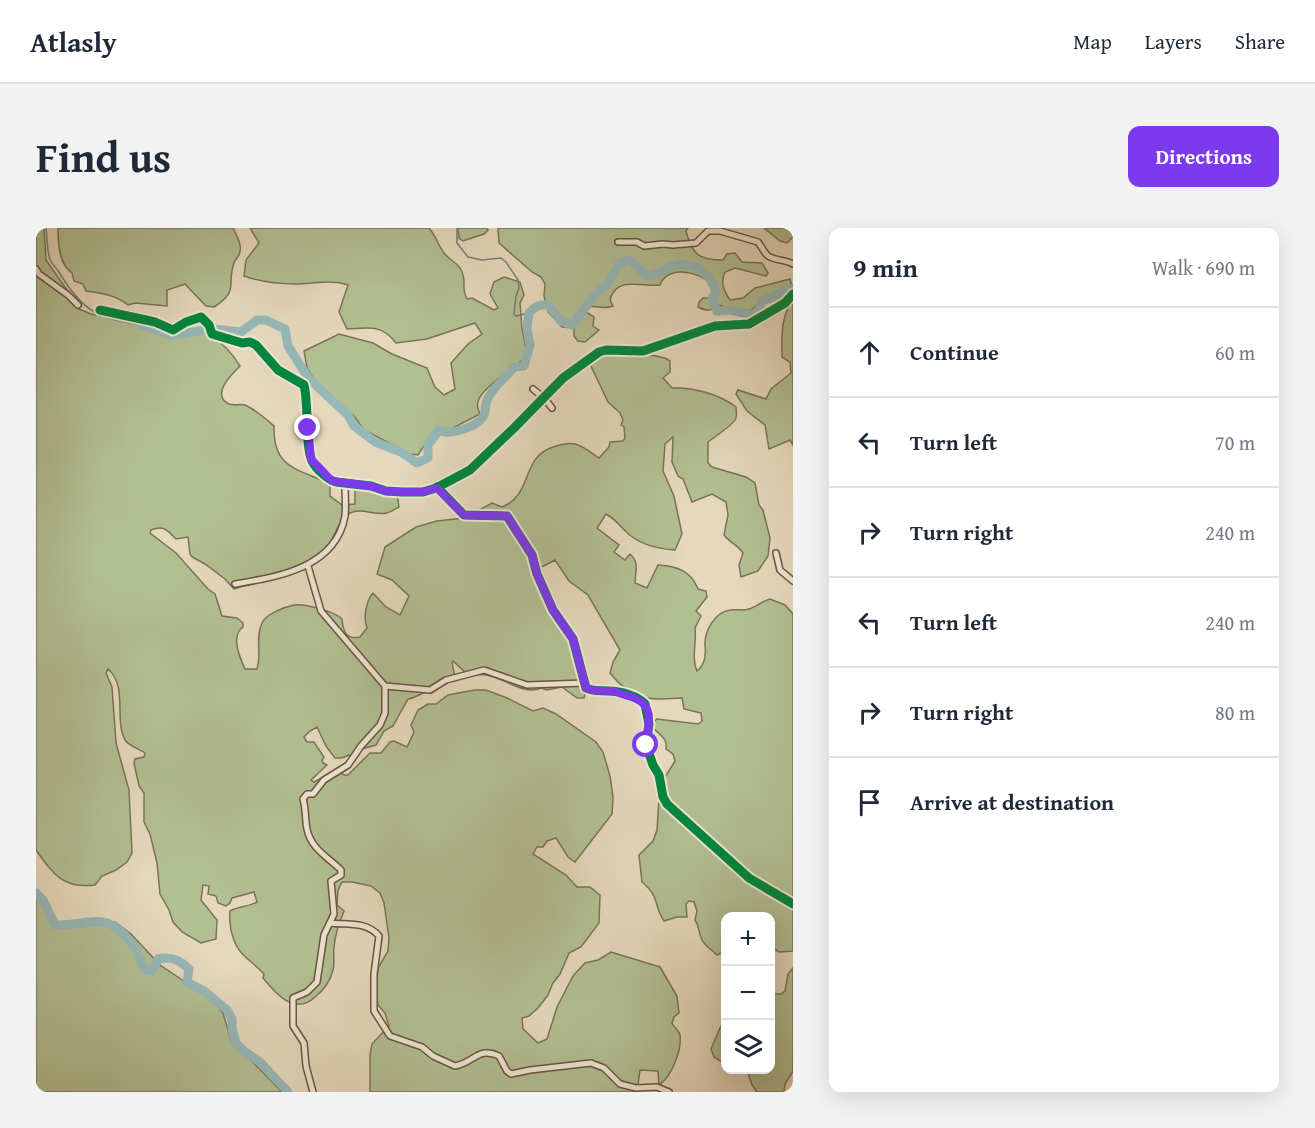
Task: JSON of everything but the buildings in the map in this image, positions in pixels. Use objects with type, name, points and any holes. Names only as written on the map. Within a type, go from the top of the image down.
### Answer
[{"type":"street","points":[[618,242],[637,242],[644,246],[696,243],[708,231],[720,231],[758,242],[767,255],[773,259],[787,260],[793,264]]},
{"type":"street","points":[[36,269],[39,274],[78,305]]},
{"type":"street","points":[[100,310],[155,322],[173,330],[201,317],[212,334],[256,345],[278,370],[304,386],[307,397],[311,459],[332,481],[370,486],[386,491],[423,492],[437,488],[470,470],[563,378],[602,351],[643,351],[715,326],[750,324],[785,303],[793,294]]},
{"type":"street","points":[[532,389],[552,408]]},
{"type":"street","points":[[235,584],[266,579],[308,566],[327,550],[338,536],[345,517],[345,484]]},
{"type":"street","points":[[437,488],[464,515],[507,516],[532,555],[537,574],[553,610],[573,639],[588,690],[617,692],[642,700],[645,704],[649,724],[647,750],[659,775],[663,797],[667,804],[750,878],[793,904]]},
{"type":"street","points":[[776,553],[780,570],[793,581]]},
{"type":"street","points":[[308,566],[321,612],[385,686],[385,713],[380,725],[348,765],[324,780],[313,794],[308,794],[303,800],[306,829],[311,841],[321,854],[341,870],[341,875],[331,881],[334,914],[324,935],[317,982],[307,992],[293,998],[293,1026],[304,1043],[306,1066],[313,1092]]},
{"type":"street","points":[[385,686],[429,690],[446,680],[484,670],[527,685],[585,683]]},
{"type":"street","points":[[330,923],[340,922],[370,928],[379,936],[374,974],[374,1011],[390,1036],[422,1047],[433,1056],[455,1066],[469,1062],[482,1052],[499,1056],[507,1071],[512,1074],[591,1063],[604,1068],[620,1084],[628,1087],[640,1090],[657,1087],[669,1092]]},
{"type":"green space","points":[[36,228],[44,228],[46,260],[70,294],[74,305],[79,309],[91,314],[142,324],[167,335],[208,332],[222,343],[240,366],[224,385],[222,395],[224,400],[229,404],[247,406],[274,426],[278,451],[283,459],[298,470],[330,484],[330,496],[342,505],[355,504],[355,485],[397,494],[399,507],[390,512],[382,514],[355,511],[346,516],[324,551],[315,559],[293,571],[234,589],[225,579],[192,557],[188,537],[176,539],[165,529],[151,530],[150,533],[176,553],[215,594],[222,616],[237,618],[243,623],[237,641],[245,669],[257,669],[262,623],[271,614],[285,607],[305,605],[339,616],[346,634],[355,638],[360,637],[367,628],[366,610],[373,593],[386,607],[400,615],[409,596],[392,580],[377,574],[385,547],[416,527],[437,521],[464,518],[492,503],[502,507],[519,494],[536,459],[553,447],[567,444],[578,445],[599,458],[609,447],[610,442],[623,441],[624,427],[621,425],[623,420],[620,413],[608,402],[590,364],[601,354],[623,351],[665,358],[670,361],[670,372],[663,378],[672,388],[706,392],[736,407],[735,421],[708,442],[708,463],[712,467],[746,477],[755,483],[759,505],[763,510],[770,538],[768,556],[758,571],[741,577],[739,565],[743,553],[724,535],[728,515],[726,502],[712,494],[692,502],[683,479],[678,476],[672,462],[673,437],[665,444],[663,471],[674,496],[682,534],[675,550],[646,545],[631,536],[606,514],[597,528],[619,545],[614,552],[625,560],[630,554],[633,557],[636,567],[635,583],[647,588],[658,565],[683,571],[698,589],[706,591],[707,597],[696,611],[701,616],[695,628],[694,661],[697,671],[704,659],[706,634],[715,618],[720,614],[730,610],[749,609],[770,599],[785,605],[793,614],[793,951],[779,952],[775,950],[775,912],[721,912],[721,953],[717,955],[702,940],[695,920],[697,911],[694,902],[689,901],[686,904],[687,917],[664,921],[652,893],[642,882],[639,855],[653,841],[657,830],[659,798],[665,777],[675,761],[673,754],[666,749],[665,741],[651,724],[657,719],[698,724],[702,721],[701,713],[684,709],[682,698],[642,697],[618,682],[610,673],[620,650],[588,595],[569,581],[555,560],[534,571],[541,594],[569,636],[586,691],[584,698],[577,698],[562,687],[528,690],[493,676],[467,674],[453,661],[455,676],[445,684],[408,699],[393,726],[384,731],[376,745],[362,749],[351,756],[335,758],[317,727],[304,737],[307,742],[314,742],[324,757],[323,763],[327,765],[311,780],[314,782],[336,770],[348,775],[370,753],[381,753],[390,742],[394,741],[407,747],[414,732],[411,725],[418,710],[428,704],[436,704],[448,695],[486,690],[533,711],[543,708],[556,714],[596,742],[603,752],[610,776],[613,797],[612,814],[575,862],[568,857],[556,838],[547,841],[543,847],[537,847],[533,854],[566,875],[577,887],[590,887],[600,895],[599,923],[581,947],[569,953],[560,974],[538,1008],[529,1016],[522,1018],[523,1029],[538,1043],[547,1039],[557,1007],[573,976],[585,963],[598,960],[611,952],[660,967],[677,996],[679,1013],[674,1017],[672,1023],[679,1033],[680,1041],[671,1070],[659,1085],[658,1071],[640,1070],[637,1092],[370,1092],[372,1044],[389,1026],[385,1013],[378,1005],[376,990],[378,968],[388,951],[389,938],[384,903],[380,893],[371,886],[342,882],[338,890],[337,905],[344,911],[335,938],[332,974],[321,992],[308,1002],[300,1004],[293,1004],[280,996],[263,978],[264,974],[243,955],[233,939],[230,911],[257,902],[254,892],[232,898],[226,906],[218,903],[216,896],[208,894],[209,886],[203,885],[201,900],[217,920],[216,939],[201,943],[182,932],[173,922],[160,894],[157,863],[150,834],[144,822],[144,793],[139,786],[134,763],[135,759],[144,757],[145,753],[125,740],[122,732],[118,684],[108,669],[106,673],[112,687],[116,743],[129,790],[132,853],[127,862],[102,876],[95,885],[84,886],[75,885],[60,878],[36,850]]},
{"type":"green space","points":[[58,228],[233,228],[239,241],[240,252],[234,262],[230,291],[214,307],[206,306],[185,284],[167,290],[167,306],[135,303],[128,305],[113,297],[86,291],[83,284],[74,281],[72,273],[64,265],[62,259]]},
{"type":"green space","points":[[250,228],[429,228],[444,253],[462,271],[467,299],[472,298],[494,310],[498,308],[490,294],[494,282],[504,277],[520,282],[524,295],[520,303],[526,348],[523,360],[499,378],[482,395],[478,403],[480,414],[453,428],[433,432],[418,455],[410,454],[364,430],[354,416],[315,381],[307,368],[304,351],[339,334],[373,343],[392,354],[427,368],[435,387],[444,395],[455,389],[451,363],[468,344],[482,334],[475,323],[427,339],[396,343],[391,337],[374,328],[347,329],[339,312],[348,285],[329,282],[276,283],[244,276],[246,260],[259,243]]},
{"type":"green space","points":[[458,228],[486,228],[488,230],[484,234],[463,241],[459,238]]},
{"type":"green space","points":[[498,228],[688,228],[686,231],[691,245],[702,257],[723,260],[727,254],[735,253],[742,262],[762,263],[768,273],[766,276],[735,268],[725,272],[723,287],[730,300],[743,298],[755,288],[790,279],[792,286],[790,292],[770,302],[758,303],[747,312],[719,305],[709,310],[698,307],[703,298],[715,299],[718,295],[708,281],[690,273],[672,273],[660,285],[628,284],[617,288],[611,296],[613,306],[588,307],[586,312],[594,317],[593,326],[599,330],[585,342],[578,341],[574,336],[574,328],[562,327],[548,312],[544,296],[545,284],[541,277],[499,243]]},
{"type":"green space","points":[[764,228],[793,228],[793,237],[787,243],[780,241]]},
{"type":"green space","points":[[793,299],[793,445],[790,440],[769,449],[765,425],[747,411],[736,394],[738,390],[766,399],[771,389],[791,373],[790,362],[782,357],[782,334],[784,320]]},
{"type":"green space","points":[[36,895],[50,918],[67,926],[115,922],[131,934],[160,965],[212,1000],[223,1013],[231,1040],[282,1092],[36,1092]]},
{"type":"green space","points":[[793,968],[793,1071],[785,1084],[784,1092],[757,1092],[748,1074],[775,1074],[775,994],[785,991],[788,974]]},
{"type":"green space","points":[[721,1026],[721,1061],[714,1057],[711,1049]]},
{"type":"waterway","points":[[46,228],[51,261],[75,296],[102,316],[142,325]]},
{"type":"waterway","points":[[457,228],[457,243],[468,257],[482,260],[501,258],[506,262],[518,280],[519,288],[514,314],[516,316],[529,313]]},
{"type":"waterway","points":[[142,325],[171,335],[214,329],[241,332],[257,320],[266,320],[285,329],[288,346],[309,379],[348,415],[354,426],[375,442],[401,452],[417,463],[428,458],[428,445],[439,430],[454,431],[478,422],[484,416],[487,400],[496,387],[514,367],[524,366],[530,345],[527,328],[531,311],[548,305],[561,321],[572,325],[595,295],[609,282],[619,264],[627,260],[647,276],[681,265],[701,270],[714,286],[716,293],[712,298],[717,311],[730,310],[753,315],[758,311],[762,301],[793,288]]},
{"type":"waterway","points":[[36,893],[43,900],[55,925],[98,922],[115,927],[134,946],[146,970],[152,971],[158,959],[163,958],[179,961],[186,966],[189,969],[187,982],[204,991],[227,1010],[232,1019],[236,1043],[261,1063],[288,1092]]},
{"type":"cycle path","points":[[100,310],[155,322],[173,330],[201,317],[209,325],[212,334],[256,345],[278,370],[304,385],[310,454],[312,461],[322,474],[336,482],[371,486],[386,491],[423,492],[436,488],[470,470],[563,378],[599,352],[606,350],[643,351],[715,326],[749,324],[785,303],[793,294]]},
{"type":"cycle path","points":[[437,487],[464,515],[507,516],[532,555],[537,574],[553,610],[573,639],[586,688],[623,693],[645,704],[649,724],[646,745],[659,775],[663,797],[667,804],[749,878],[793,904]]},
{"type":"route","points":[[308,428],[311,459],[316,467],[332,481],[345,484],[354,483],[386,491],[423,492],[437,488],[464,515],[507,516],[532,555],[537,574],[553,610],[567,627],[573,639],[580,658],[586,688],[617,692],[642,700],[649,724],[646,745]]}]
